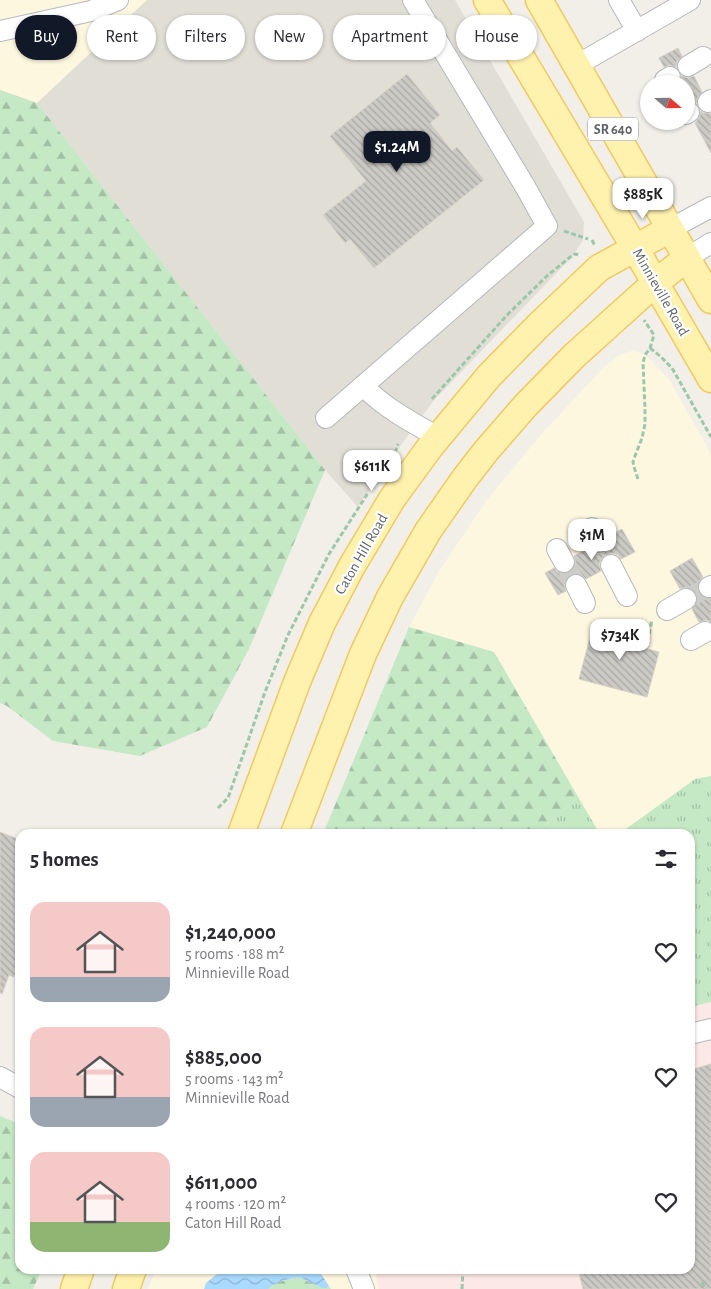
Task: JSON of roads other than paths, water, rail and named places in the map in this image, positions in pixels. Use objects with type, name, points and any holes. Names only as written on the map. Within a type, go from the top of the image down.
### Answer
[{"type":"main road","name":"Minnieville Road","points":[[487,0],[711,379]]},
{"type":"main road","name":"SR 640","points":[[539,0],[711,300]]},
{"type":"main road","name":"Caton Hill Road","points":[[243,829],[297,682],[322,623],[352,566],[392,500],[438,437],[489,376],[539,324],[600,268],[670,229]]},
{"type":"main road","points":[[296,829],[363,654],[390,597],[428,531],[486,451],[526,405],[574,356],[656,283],[688,258]]},
{"type":"main road","points":[[74,1289],[79,1274]]},
{"type":"main road","points":[[126,1289],[131,1274]]},
{"type":"street","points":[[0,32],[90,11],[118,0]]},
{"type":"street","points":[[326,418],[547,226],[413,0]]},
{"type":"street","points":[[619,0],[637,31]]},
{"type":"street","points":[[576,65],[690,0]]},
{"type":"street","points":[[670,229],[711,207]]},
{"type":"street","points":[[688,258],[711,243]]},
{"type":"street","points":[[363,386],[391,410],[438,437]]},
{"type":"street","points":[[611,565],[627,596]]},
{"type":"street","points":[[576,585],[586,603]]},
{"type":"street","points":[[660,615],[686,599]]},
{"type":"street","points":[[695,1033],[711,1029]]},
{"type":"street","points":[[0,1077],[15,1085]]},
{"type":"water","points":[[217,1274],[321,1274],[329,1286],[322,1288],[299,1277],[281,1281],[269,1289],[204,1289],[206,1283]]},
{"type":"tunnel","points":[[564,562],[576,585]]},
{"type":"tunnel","points":[[686,599],[709,587]]}]
